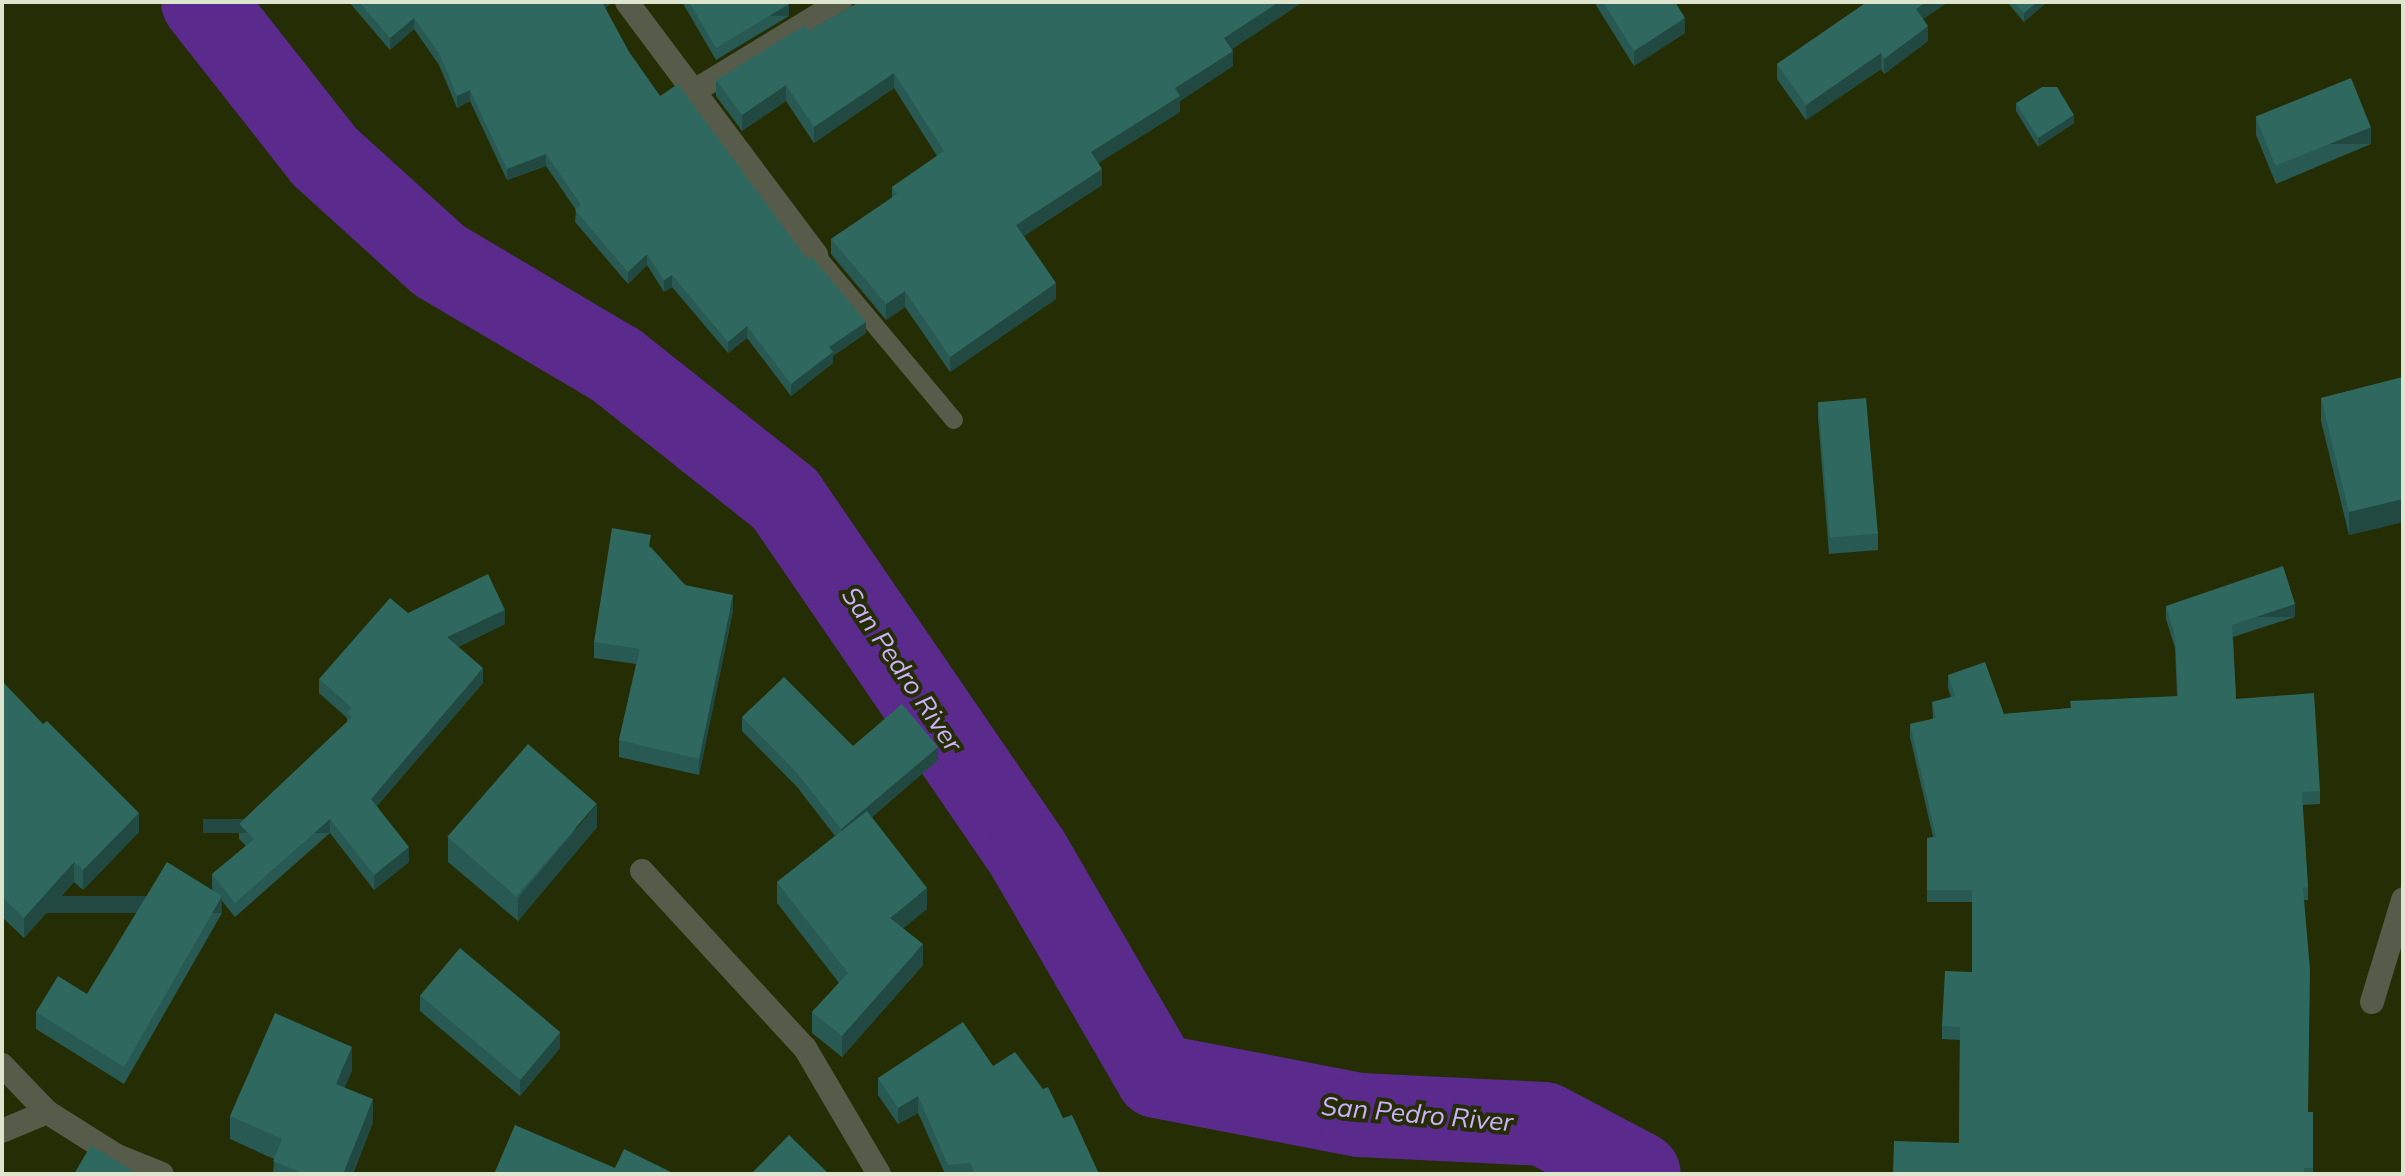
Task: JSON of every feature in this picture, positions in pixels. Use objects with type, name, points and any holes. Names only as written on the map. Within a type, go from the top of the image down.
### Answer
[{"type":"street","points":[[627,2],[696,90],[816,255]]},
{"type":"street","points":[[696,90],[840,2]]},
{"type":"street","points":[[642,871],[805,1048],[879,1174]]},
{"type":"street","points":[[2372,1002],[2403,900]]},
{"type":"street","points":[[2,1065],[47,1112],[117,1156],[162,1174]]},
{"type":"street","points":[[2,1131],[47,1112]]},
{"type":"lane","points":[[816,255],[954,420]]},
{"type":"building","points":[[359,2],[602,2],[629,52],[660,96],[678,84],[807,259],[812,257],[866,322],[829,347],[833,352],[791,384],[747,326],[728,342],[672,275],[664,280],[647,254],[628,272],[575,210],[581,205],[546,154],[507,169],[470,90],[457,96],[439,53],[414,18],[390,38]]},
{"type":"building","points":[[689,2],[787,2],[789,4],[716,48]]},
{"type":"building","points":[[859,2],[1279,2],[1224,38],[1233,51],[1175,88],[1180,96],[1091,152],[1102,169],[1016,225],[1056,283],[950,357],[905,291],[886,304],[831,239],[897,194],[892,187],[944,151],[894,73],[814,127],[786,85],[742,115],[716,80],[805,25],[809,31]]},
{"type":"building","points":[[1603,2],[1675,2],[1685,18],[1634,51]]},
{"type":"building","points":[[1867,2],[1926,2],[1916,9],[1928,26],[1884,59],[1881,53],[1806,105],[1777,64]]},
{"type":"building","points":[[2014,2],[2037,2],[2024,13]]},
{"type":"building","points":[[2351,78],[2371,127],[2275,166],[2256,117]]},
{"type":"building","points":[[2042,87],[2057,87],[2074,115],[2038,138],[2016,103]]},
{"type":"building","points":[[2403,377],[2403,499],[2349,512],[2321,398]]},
{"type":"building","points":[[1866,398],[1878,533],[1830,538],[1818,402]]},
{"type":"building","points":[[612,528],[651,535],[649,546],[685,585],[733,595],[699,759],[619,740],[640,649],[594,642]]},
{"type":"building","points":[[2283,566],[2295,604],[2232,625],[2236,699],[2314,693],[2320,791],[2302,792],[2308,887],[2303,888],[2310,970],[2308,1112],[2313,1112],[2313,1168],[2304,1168],[2304,1174],[1893,1174],[1894,1141],[1959,1143],[1960,1027],[1942,1026],[1945,971],[1972,972],[1972,890],[1927,890],[1927,838],[1936,837],[1910,724],[1936,718],[1932,702],[1955,696],[1948,675],[1985,662],[2004,714],[2071,708],[2070,701],[2178,696],[2175,636],[2166,606]]},
{"type":"building","points":[[488,574],[505,610],[447,637],[483,668],[371,799],[409,847],[374,875],[330,819],[235,903],[212,874],[254,839],[239,824],[352,717],[347,713],[352,708],[319,679],[390,598],[408,613]]},
{"type":"building","points":[[784,677],[853,746],[902,704],[938,747],[841,829],[797,773],[742,717]]},
{"type":"building","points":[[2,681],[43,724],[47,721],[139,813],[83,870],[74,862],[24,918],[2,897]]},
{"type":"building","points":[[528,744],[597,804],[516,897],[447,837]]},
{"type":"building","points":[[867,811],[927,888],[890,918],[923,944],[842,1036],[812,1012],[848,973],[777,882]]},
{"type":"building","points":[[167,862],[222,896],[124,1067],[36,1012],[58,976],[87,994]]},
{"type":"building","points":[[460,948],[560,1032],[520,1080],[420,995]]},
{"type":"building","points":[[275,1013],[352,1047],[336,1084],[373,1099],[343,1174],[305,1174],[273,1161],[282,1139],[230,1116]]},
{"type":"building","points":[[963,1022],[993,1066],[1015,1052],[1043,1089],[1048,1087],[1063,1118],[1072,1115],[1099,1174],[975,1174],[970,1163],[948,1165],[918,1096],[898,1108],[878,1078]]},
{"type":"building","points":[[515,1125],[615,1168],[624,1149],[675,1174],[494,1174]]},
{"type":"building","points":[[789,1135],[829,1174],[751,1174]]},
{"type":"building","points":[[91,1145],[138,1174],[74,1174]]},
{"type":"waterway","name":"San Pedro River","points":[[203,2],[324,156],[440,261],[616,365],[785,499],[1028,854],[1157,1076],[1360,1115],[1544,1124],[1639,1174]]}]
